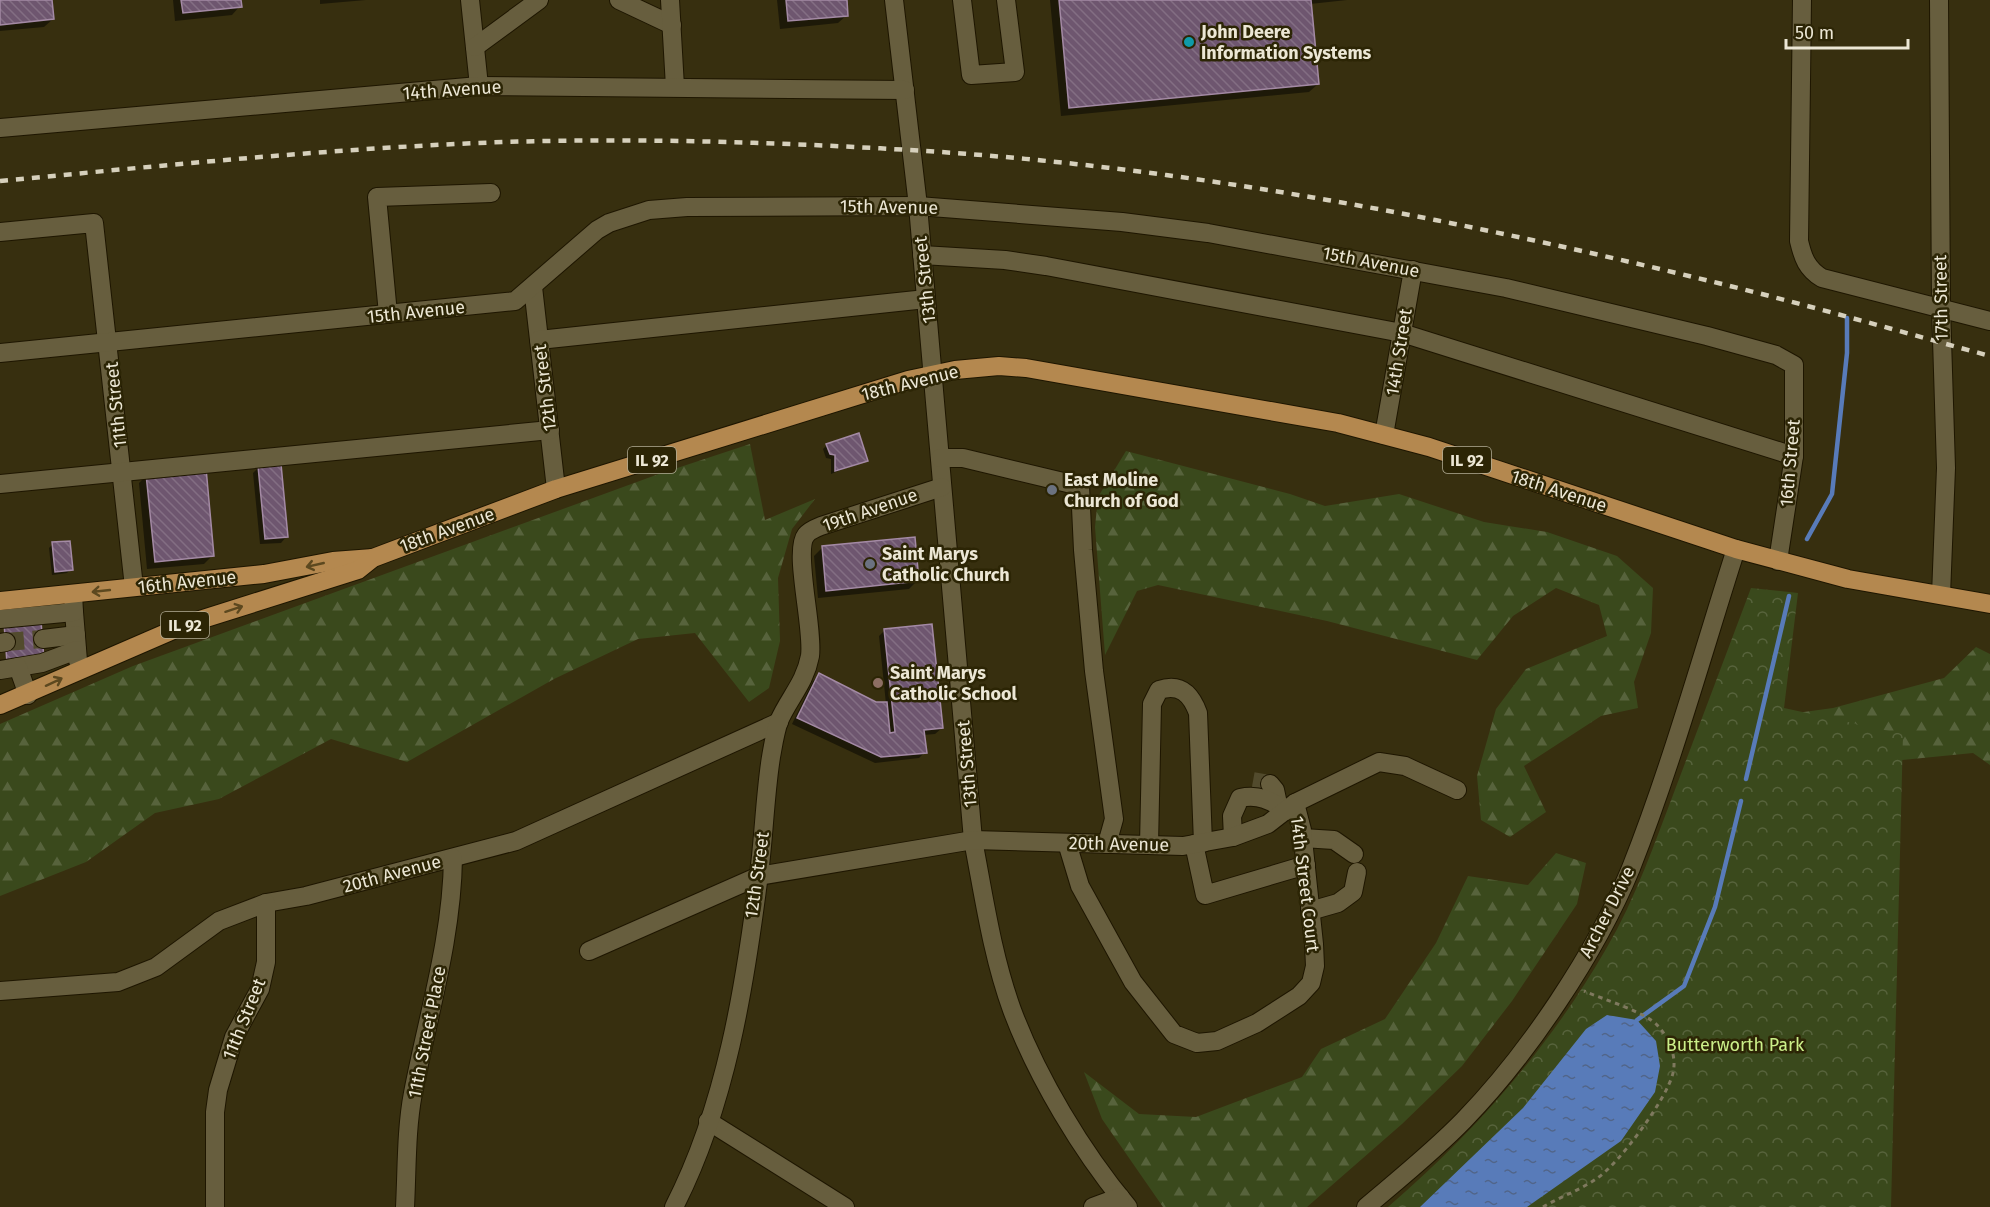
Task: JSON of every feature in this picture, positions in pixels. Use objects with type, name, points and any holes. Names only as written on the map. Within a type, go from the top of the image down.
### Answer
[{"type":"main road","name":"18th Avenue","points":[[0,705],[28,695],[187,624],[358,570],[373,558],[556,489],[934,374],[999,366],[1037,370],[1338,423],[1384,435],[1778,561],[1848,579],[1990,604]]},
{"type":"main road","name":"16th Avenue","points":[[0,601],[73,603],[134,587],[264,574],[333,561],[373,558]]},
{"type":"street","points":[[471,0],[479,87]]},
{"type":"street","points":[[475,47],[539,0]]},
{"type":"street","points":[[619,0],[672,25]]},
{"type":"street","points":[[670,0],[675,87]]},
{"type":"street","name":"13th Street","points":[[894,0],[927,299],[973,840],[991,937],[1012,1010],[1033,1058],[1054,1097],[1124,1202]]},
{"type":"street","points":[[962,0],[971,75],[1015,72],[1006,0]]},
{"type":"street","points":[[1802,0],[1799,242],[1803,257],[1811,272],[1822,278],[1990,321]]},
{"type":"street","name":"17th Street","points":[[1940,0],[1941,307],[1946,468],[1941,595]]},
{"type":"street","name":"14th Avenue","points":[[0,128],[479,87],[905,90]]},
{"type":"street","points":[[388,314],[377,197],[490,193]]},
{"type":"street","name":"15th Avenue","points":[[0,353],[515,301],[597,230],[649,210],[687,207],[918,206],[1122,222],[1208,233],[1413,270],[1506,288],[1707,336],[1776,355],[1794,365]]},
{"type":"street","name":"11th Street","points":[[0,232],[94,223],[109,342],[134,587]]},
{"type":"street","points":[[922,255],[1005,260],[1046,266],[1402,333],[1794,456]]},
{"type":"street","name":"14th Street","points":[[1384,435],[1413,270]]},
{"type":"street","name":"12th Street","points":[[533,286],[556,489]]},
{"type":"street","points":[[539,340],[927,299]]},
{"type":"street","name":"16th Street","points":[[1778,561],[1794,456],[1794,365]]},
{"type":"street","points":[[0,484],[550,430]]},
{"type":"street","points":[[940,458],[963,458],[1080,486],[1083,550],[1094,671],[1114,819],[1107,844]]},
{"type":"street","name":"19th Avenue","points":[[802,542],[806,535],[821,526],[942,487]]},
{"type":"street","name":"12th Street","points":[[674,1207],[691,1173],[721,1086],[733,1039],[759,876],[771,759],[779,722],[797,693],[809,658],[810,626],[801,563],[802,542]]},
{"type":"street","name":"Archer Drive","points":[[1366,1207],[1465,1119],[1498,1081],[1568,984],[1609,914],[1630,869],[1656,799],[1736,549]]},
{"type":"street","points":[[0,618],[73,603],[80,670]]},
{"type":"street","points":[[43,639],[77,642]]},
{"type":"street","points":[[28,695],[9,669],[42,663],[77,642]]},
{"type":"street","points":[[1149,845],[1152,704],[1159,690],[1167,688],[1184,691],[1191,698],[1198,713],[1198,844],[1205,896],[1306,866]]},
{"type":"street","name":"20th Avenue","points":[[0,991],[118,982],[156,967],[219,921],[266,903],[306,896],[516,841],[779,722]]},
{"type":"street","name":"20th Avenue","points":[[589,951],[759,876],[973,840],[1149,845],[1198,844],[1233,837],[1268,824],[1286,806],[1379,762],[1405,766],[1457,790]]},
{"type":"street","name":"14th Street Court","points":[[1067,843],[1080,886],[1133,982],[1174,1034],[1187,1041],[1217,1041],[1239,1033],[1299,996],[1311,983],[1315,966],[1303,838],[1275,790],[1261,783],[1240,798]]},
{"type":"street","points":[[1233,837],[1232,816],[1240,798],[1253,795],[1286,806]]},
{"type":"street","points":[[1303,838],[1334,840],[1356,863],[1353,892],[1338,903],[1310,911]]},
{"type":"street","name":"11th Street Place","points":[[405,1207],[413,1096],[438,979],[450,901],[453,858]]},
{"type":"street","name":"11th Street","points":[[215,1207],[215,1112],[218,1090],[234,1037],[260,989],[266,962],[266,903]]},
{"type":"street","points":[[708,1120],[845,1207]]},
{"type":"street","points":[[1093,1207],[1124,1202]]},
{"type":"path","points":[[1543,1207],[1597,1179],[1616,1161],[1660,1102],[1673,1072],[1674,1057],[1657,1025],[1645,1017],[1568,984]]},
{"type":"green space","points":[[750,444],[765,520],[815,499],[792,529],[778,578],[780,641],[769,688],[749,702],[695,633],[638,639],[554,679],[407,762],[331,739],[219,799],[155,813],[86,862],[0,896],[0,724],[133,666],[656,475]]},
{"type":"green space","points":[[1126,451],[1290,494],[1325,506],[1399,494],[1484,522],[1547,532],[1617,556],[1653,588],[1651,633],[1634,682],[1638,708],[1601,716],[1524,766],[1546,812],[1510,837],[1481,820],[1477,776],[1496,709],[1526,669],[1607,636],[1599,605],[1556,588],[1513,616],[1477,660],[1327,621],[1158,585],[1137,591],[1105,655],[1095,527],[1098,497]]},
{"type":"green space","name":"Butterworth Park","points":[[1751,588],[1798,593],[1784,708],[1903,734],[1891,1207],[1388,1207],[1420,1179],[1480,1119],[1508,1087],[1560,1021],[1606,949],[1627,910],[1644,870]]},
{"type":"green space","points":[[1976,647],[1990,654],[1990,765],[1973,753],[1882,762],[1782,715],[1833,708],[1944,678]]},
{"type":"green space","points":[[1556,853],[1586,863],[1577,904],[1512,1001],[1462,1066],[1402,1124],[1307,1207],[1163,1207],[1102,1119],[1084,1072],[1139,1114],[1196,1117],[1302,1077],[1321,1049],[1385,1019],[1436,943],[1468,876],[1528,885]]},
{"type":"water","points":[[1607,1015],[1637,1020],[1656,1041],[1660,1066],[1655,1092],[1621,1141],[1527,1207],[1420,1207],[1523,1108],[1586,1029]]},
{"type":"building","points":[[0,0],[52,0],[54,19],[0,25]]},
{"type":"building","points":[[181,0],[241,0],[242,7],[183,13]]},
{"type":"building","points":[[786,0],[847,0],[848,16],[788,21]]},
{"type":"building","name":"John Deere Information Systems","points":[[1059,0],[1311,0],[1319,84],[1069,108]]},
{"type":"building","points":[[859,433],[868,461],[835,471],[835,455],[830,454],[826,444]]},
{"type":"building","points":[[281,464],[288,537],[265,539],[258,466]]},
{"type":"building","points":[[206,468],[214,556],[155,562],[146,474]]},
{"type":"building","name":"Saint Marys Catholic Church","points":[[915,537],[919,581],[826,591],[822,546]]},
{"type":"building","points":[[70,541],[73,570],[55,572],[52,542]]},
{"type":"building","points":[[41,621],[44,660],[7,663],[4,623]]},
{"type":"building","points":[[932,624],[943,728],[924,730],[927,753],[881,757],[797,718],[819,673],[876,702],[887,702],[890,733],[895,732],[884,629]]},
{"type":"waterway","points":[[1807,539],[1832,494],[1847,353],[1847,318]]},
{"type":"waterway","points":[[1746,779],[1789,596]]},
{"type":"waterway","points":[[1637,1020],[1684,986],[1715,907],[1741,801]]},
{"type":"tunnel","points":[[6,642],[43,639]]},
{"type":"tunnel","points":[[1253,781],[1270,784]]},
{"type":"railway","points":[[0,181],[315,153],[504,142],[605,140],[757,143],[909,150],[1012,158],[1218,182],[1524,238],[1726,285],[1990,356]]},
{"type":"place","name":"John Deere Information Systems","points":[[1189,42]]},
{"type":"place","name":"East Moline Church of God","points":[[1052,490]]},
{"type":"place","name":"Saint Marys Catholic Church","points":[[870,564]]},
{"type":"place","name":"Saint Marys Catholic School","points":[[878,683]]}]
